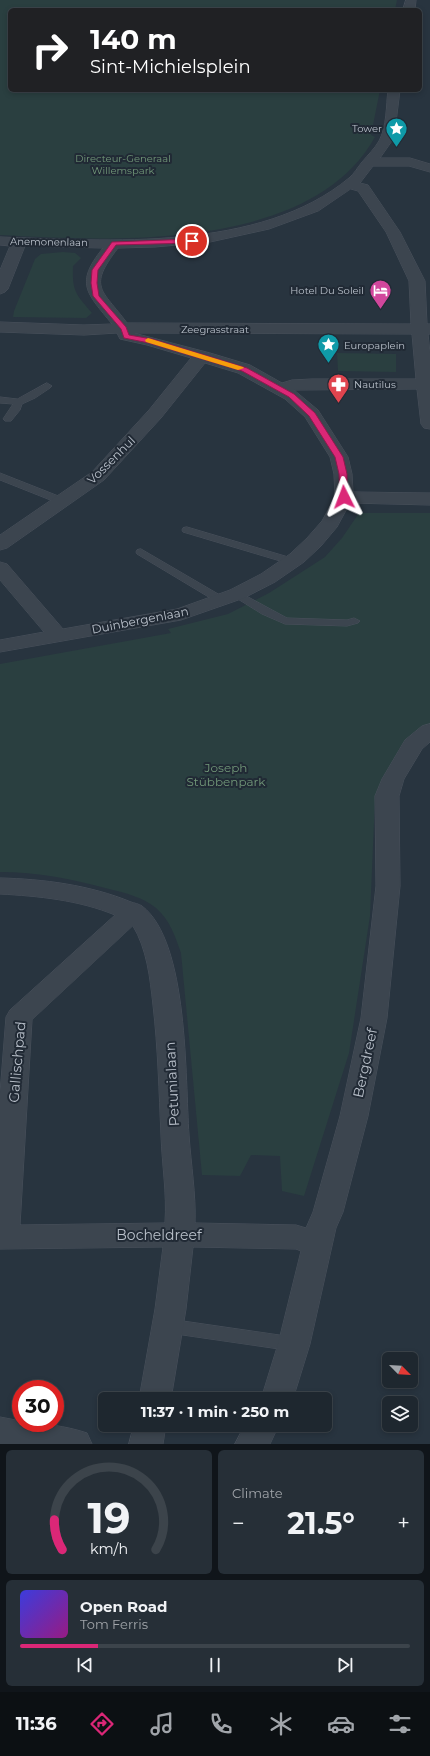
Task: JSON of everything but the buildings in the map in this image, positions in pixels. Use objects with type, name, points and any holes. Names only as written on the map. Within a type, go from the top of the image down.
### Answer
[{"type":"street","name":"Anemonenlaan","points":[[0,241],[114,244],[192,241],[268,225],[303,212],[334,196],[350,184],[374,159],[385,143],[389,133],[394,92]]},
{"type":"street","points":[[374,159],[410,162],[430,168]]},
{"type":"street","points":[[350,184],[363,188],[393,232],[417,281],[424,329],[424,384],[430,424]]},
{"type":"street","points":[[0,289],[19,242]]},
{"type":"street","points":[[114,244],[95,270],[94,283],[96,296],[125,332]]},
{"type":"street","points":[[0,327],[125,332],[244,369],[281,389],[303,404],[312,414],[339,457],[343,474],[344,497],[430,499]]},
{"type":"street","name":"Zeegrasstraat","points":[[125,332],[424,329]]},
{"type":"street","name":"Vossenhul","points":[[0,544],[98,476],[155,414],[197,361],[204,356]]},
{"type":"street","points":[[281,389],[292,385],[312,384],[424,384]]},
{"type":"street","name":"Duinbergenlaan","points":[[0,646],[181,614],[229,597],[268,578],[314,542],[330,523],[344,497]]},
{"type":"street","points":[[0,568],[58,636]]},
{"type":"street","name":"Bergdreef","points":[[279,1392],[294,1344],[321,1228],[328,1212],[354,1116],[374,1018],[388,886],[387,796],[393,779],[413,745],[430,731]]},
{"type":"street","name":"Petunialaan","points":[[0,886],[46,889],[114,905],[133,912],[150,930],[167,1007],[181,1217],[169,1326],[156,1392]]},
{"type":"street","name":"Gallischpad","points":[[2,1237],[19,1017],[133,912]]},
{"type":"street","name":"Bocheldreef","points":[[2,1237],[179,1234],[296,1237],[318,1244]]},
{"type":"street","points":[[0,1432],[75,1444]]},
{"type":"street","points":[[146,1444],[149,1432]]},
{"type":"street","points":[[252,1444],[258,1432]]},
{"type":"lane","points":[[0,400],[18,402],[32,396],[47,386]]},
{"type":"lane","points":[[8,419],[15,410],[18,402]]},
{"type":"lane","points":[[0,476],[62,502]]},
{"type":"lane","points":[[188,530],[291,561]]},
{"type":"lane","points":[[141,552],[229,597],[285,620],[346,623],[354,621]]},
{"type":"lane","points":[[169,1326],[294,1344]]},
{"type":"green space","name":"Directeur-Generaal Willemspark","points":[[0,0],[397,0],[395,8],[8,8],[8,92],[380,92],[371,135],[375,137],[345,174],[305,202],[258,220],[206,231],[151,237],[97,238],[0,235]]},
{"type":"green space","points":[[63,252],[75,253],[81,258],[73,266],[74,287],[79,297],[92,313],[86,318],[13,317],[35,259],[41,254]]},
{"type":"green space","points":[[337,353],[396,354],[396,372],[338,371]]},
{"type":"green space","name":"Joseph Stübbenpark","points":[[359,513],[430,513],[430,725],[412,734],[401,746],[375,799],[370,916],[349,1053],[304,1196],[282,1191],[280,1156],[251,1155],[240,1176],[202,1175],[181,953],[172,929],[161,913],[151,904],[140,898],[95,885],[41,875],[0,872],[0,664],[171,633],[168,629],[228,614],[269,593],[325,557],[342,538]]},
{"type":"slow traffic","points":[[148,340],[241,368]]},
{"type":"place","name":"Tower","points":[[397,148]]},
{"type":"place","name":"Hotel Du Soleil","points":[[380,310]]},
{"type":"place","name":"Europaplein","points":[[329,364]]},
{"type":"place","name":"Nautilus","points":[[338,404]]},
{"type":"route","points":[[192,241],[149,244],[114,244],[95,270],[94,283],[96,296],[124,328],[126,336],[204,356],[244,369],[281,389],[303,404],[312,414],[339,457],[343,474],[344,497]]}]
